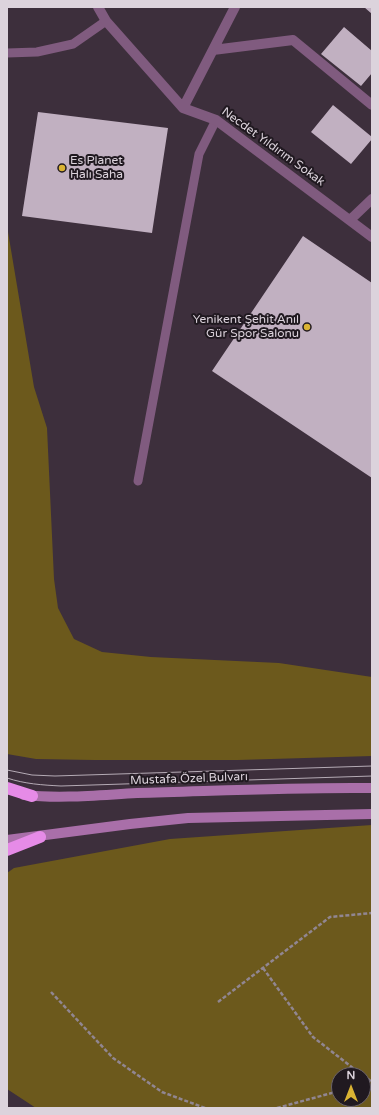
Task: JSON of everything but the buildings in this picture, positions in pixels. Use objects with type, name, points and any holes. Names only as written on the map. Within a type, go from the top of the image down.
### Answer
[{"type":"highway","points":[[7,788],[32,796]]},
{"type":"highway","points":[[7,850],[40,836]]},
{"type":"main road","name":"Mustafa Özel Bulvarı","points":[[7,793],[62,797],[319,788],[372,788]]},
{"type":"main road","points":[[7,840],[188,818],[372,814]]},
{"type":"street","name":"Necdet Yıldırım Sokak","points":[[98,7],[106,21],[183,108],[216,120],[372,237]]},
{"type":"street","points":[[183,108],[235,7]]},
{"type":"street","points":[[213,50],[293,40],[372,105]]},
{"type":"street","points":[[350,220],[372,199]]},
{"type":"lane","points":[[7,53],[37,52],[73,44],[106,21]]},
{"type":"lane","points":[[138,481],[199,154],[216,120]]},
{"type":"path","points":[[218,1002],[330,917],[372,913]]},
{"type":"path","points":[[263,968],[313,1037],[352,1067]]},
{"type":"path","points":[[51,992],[113,1058],[162,1092],[205,1108]]},
{"type":"path","points":[[277,1108],[331,1093]]},
{"type":"shaded area","points":[[7,226],[34,387],[47,428],[54,579],[58,608],[74,639],[102,652],[151,657],[279,663],[372,677],[372,756],[238,760],[94,760],[36,759],[7,754]]},
{"type":"shaded area","points":[[372,825],[372,1108],[36,1108],[7,1089],[7,873],[14,868],[170,839]]},
{"type":"tram line","points":[[7,770],[32,775],[55,776],[372,766]]},
{"type":"tram line","points":[[7,778],[40,785],[61,786],[372,776]]},
{"type":"place","name":"Es Planet Halı Saha","points":[[62,168]]},
{"type":"place","name":"Yenikent Şehit Anıl Gür Spor Salonu","points":[[307,327]]}]
